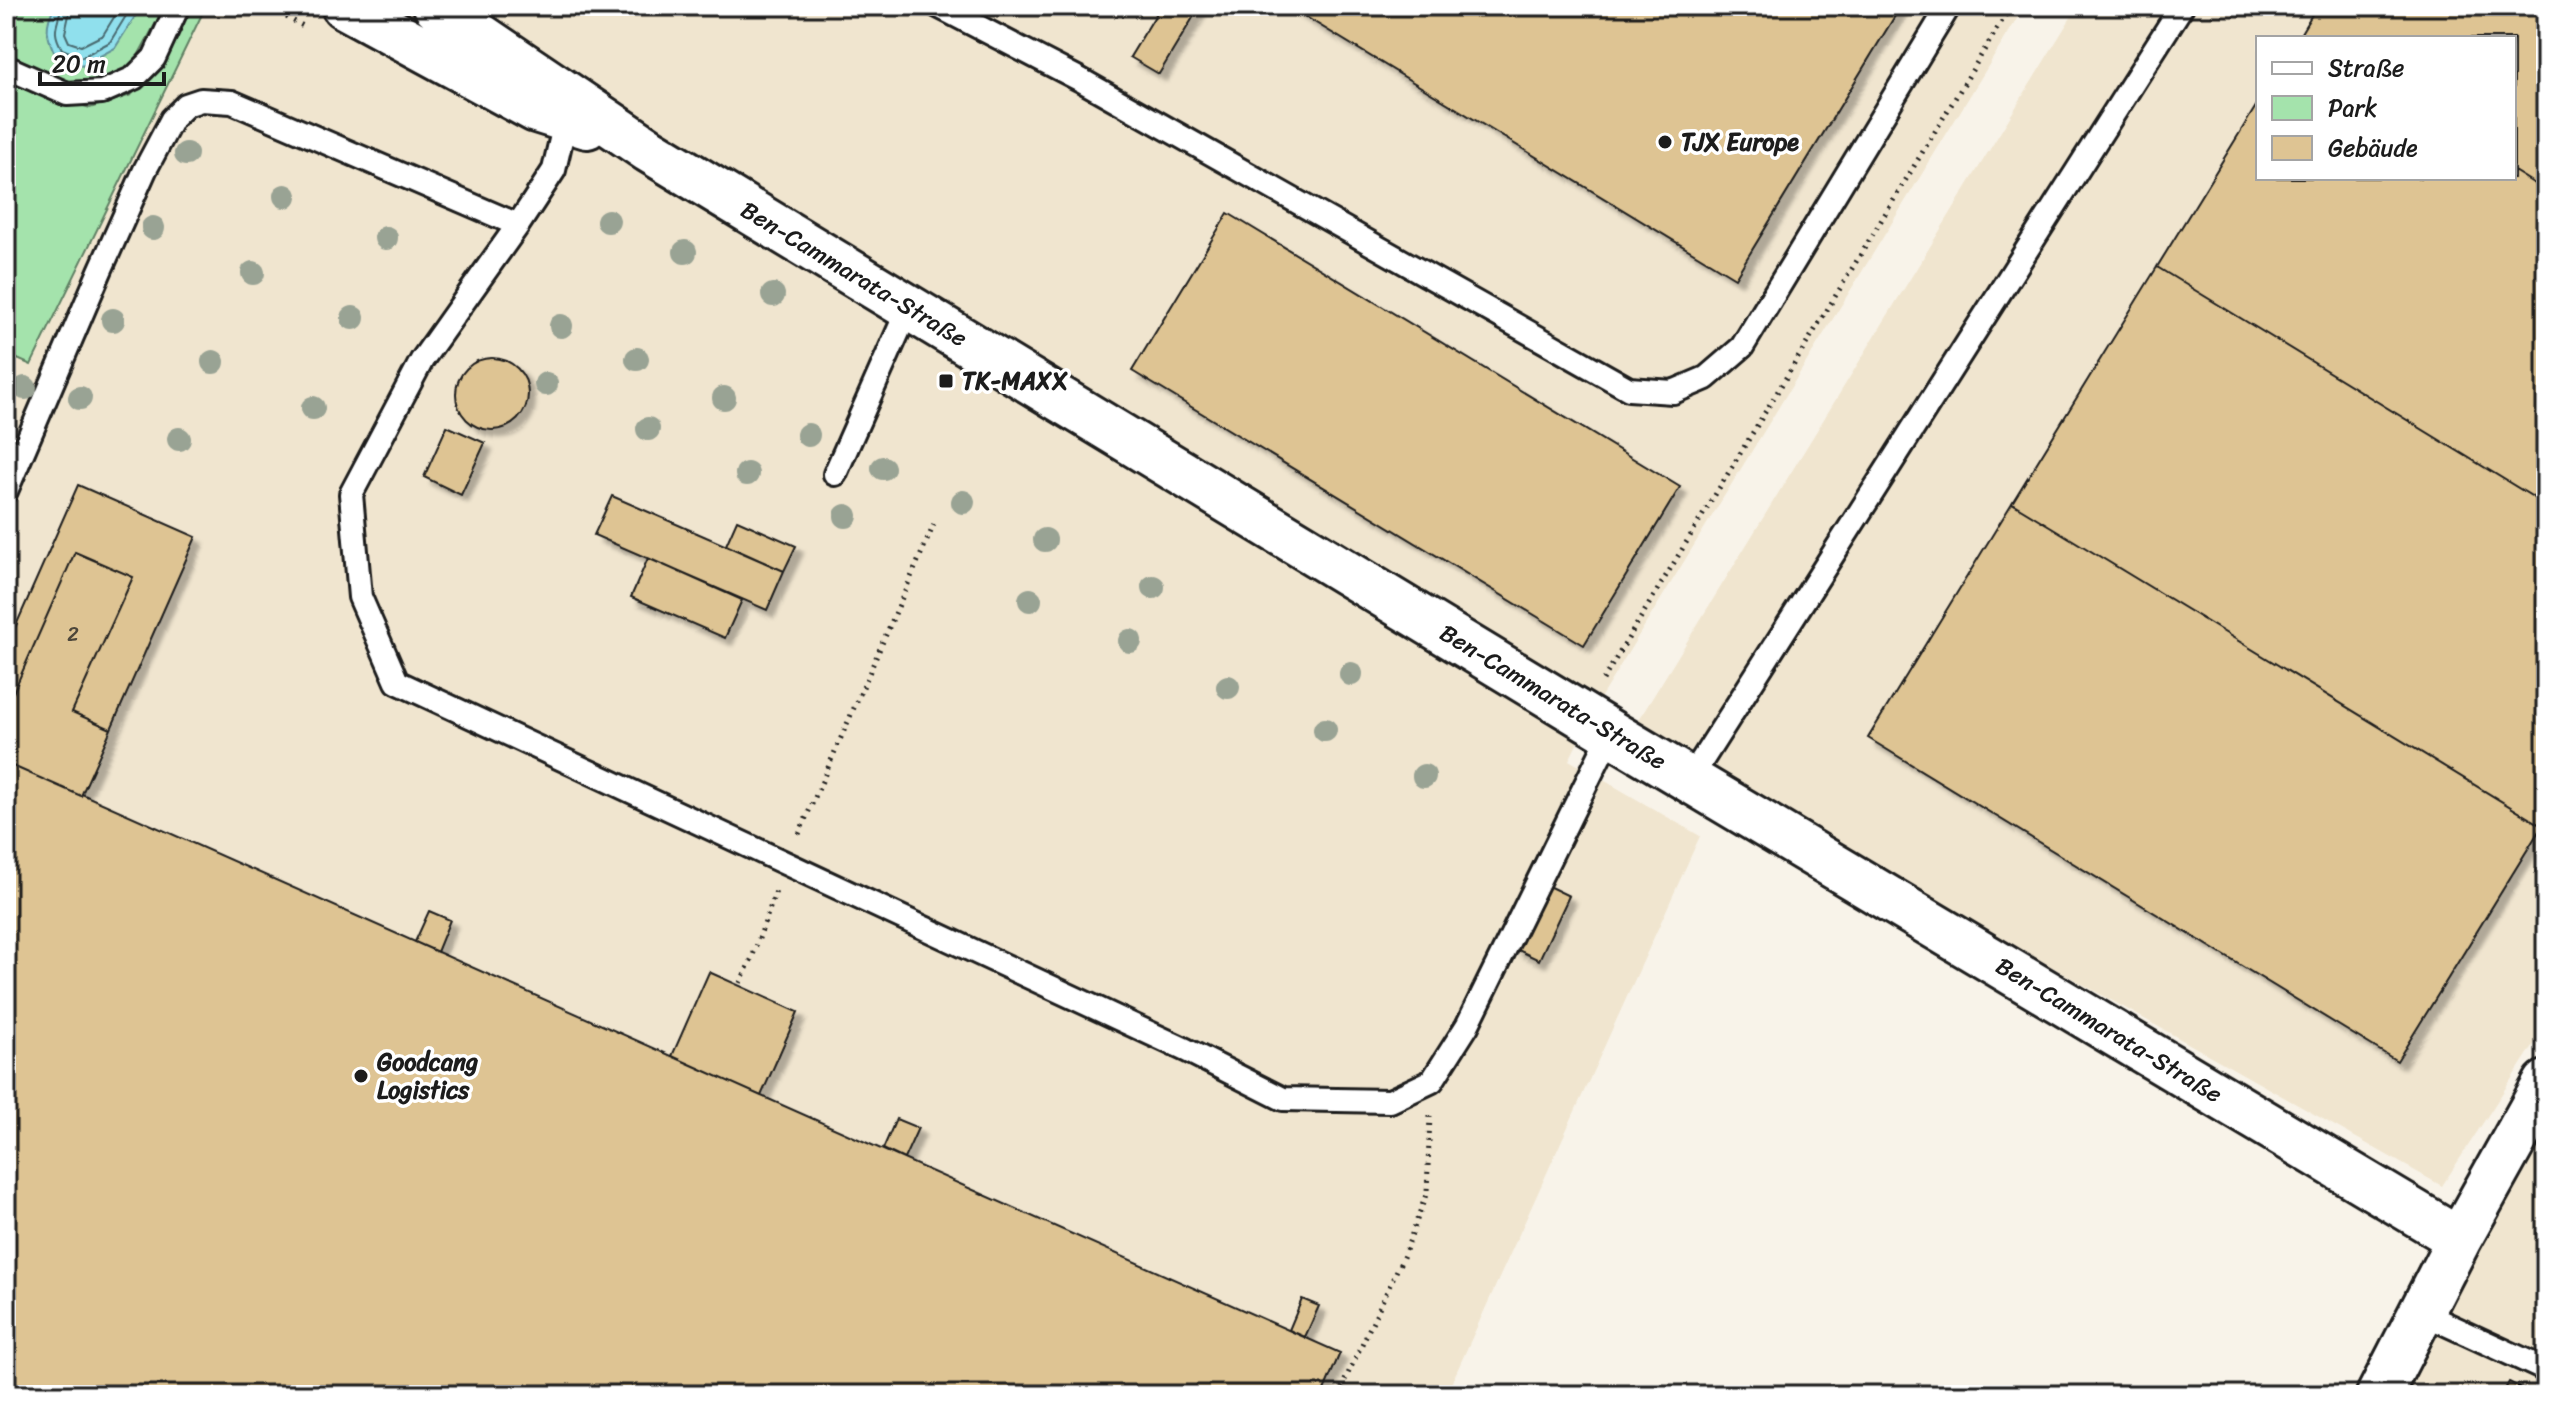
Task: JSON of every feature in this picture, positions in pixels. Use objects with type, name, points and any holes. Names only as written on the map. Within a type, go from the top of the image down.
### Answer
[{"type":"street","name":"Ben-Cammarata-Straße","points":[[344,6],[536,110],[566,118],[649,150]]},
{"type":"street","name":"Ben-Cammarata-Straße","points":[[436,6],[649,150],[1596,724],[2459,1239]]},
{"type":"street","points":[[2379,1395],[2459,1239],[2546,1083]]},
{"type":"lane","points":[[6,67],[67,94],[102,92],[134,78],[154,58],[178,6]]},
{"type":"lane","points":[[938,6],[1081,80],[1629,389],[1673,392],[1706,378],[1742,347],[1949,6]]},
{"type":"lane","points":[[1690,779],[2182,6]]},
{"type":"lane","points":[[6,491],[145,170],[172,119],[186,105],[201,100],[232,102],[518,225]]},
{"type":"lane","points":[[566,118],[554,170],[422,360],[351,494],[360,597],[397,682],[1186,1050],[1283,1099],[1390,1101],[1432,1081],[1467,1026],[1596,724]]},
{"type":"lane","points":[[835,474],[909,307]]},
{"type":"lane","points":[[2422,1313],[2546,1370]]},
{"type":"path","points":[[1596,724],[2011,6]]},
{"type":"path","points":[[740,983],[786,863],[936,520]]},
{"type":"path","points":[[1338,1395],[1405,1253],[1427,1192],[1432,1081]]},
{"type":"shaded area","points":[[206,6],[2025,6],[1599,700],[1569,760],[1700,836],[1446,1395],[6,1395],[6,354],[32,365]]},
{"type":"shaded area","points":[[2078,6],[2546,6],[2546,1026],[2442,1186],[1632,731]]},
{"type":"shaded area","points":[[2546,1124],[2546,1395],[2399,1395]]},
{"type":"green space","points":[[6,6],[165,6],[133,65],[108,78],[70,85],[6,58]]},
{"type":"green space","points":[[191,6],[206,6],[31,365],[6,354],[6,79],[30,90],[90,108],[131,95],[158,69]]},
{"type":"water","points":[[55,6],[141,7],[115,48],[82,66],[56,56],[48,36],[49,19]]},
{"type":"building","points":[[1161,6],[1200,6],[1159,74],[1130,57]]},
{"type":"building","name":"TJX Europe","points":[[1288,6],[1901,6],[1735,278]]},
{"type":"building","points":[[2317,6],[2546,6],[2546,191],[2516,172],[2516,36],[2299,36]]},
{"type":"building","points":[[2256,106],[2256,180],[2516,180],[2516,172],[2546,191],[2546,505],[2157,267]]},
{"type":"building","points":[[1228,213],[1680,487],[1584,645],[1132,371]]},
{"type":"building","points":[[2157,267],[2546,505],[2546,819],[2542,826],[2012,503]]},
{"type":"building","points":[[492,358],[518,368],[528,394],[518,420],[492,430],[466,420],[456,394],[466,368]]},
{"type":"building","points":[[447,426],[485,443],[461,495],[424,477]]},
{"type":"building","points":[[78,485],[196,537],[111,729],[72,712],[133,577],[75,552],[13,693],[6,690],[6,648]]},
{"type":"building","points":[[612,496],[784,571],[767,610],[594,535]]},
{"type":"building","points":[[2012,503],[2542,826],[2397,1061],[1868,738]]},
{"type":"building","points":[[737,520],[796,546],[784,571],[726,545]]},
{"type":"building","points":[[75,552],[133,577],[72,712],[111,729],[81,796],[6,763],[6,690],[13,693]]},
{"type":"building","points":[[648,558],[742,600],[725,638],[631,597]]},
{"type":"building","name":"Goodcang Logistics","points":[[6,763],[1340,1353],[1322,1395],[6,1395]]},
{"type":"building","points":[[1544,884],[1569,896],[1539,960],[1514,948]]},
{"type":"building","points":[[429,911],[450,920],[437,952],[415,942]]},
{"type":"building","points":[[709,972],[798,1012],[761,1096],[672,1056]]},
{"type":"building","points":[[896,1119],[918,1128],[904,1159],[883,1149]]},
{"type":"building","points":[[1302,1299],[1319,1306],[1305,1337],[1289,1330]]},
{"type":"building","points":[[2509,1382],[2534,1395],[2502,1395]]},
{"type":"place","name":"TJX Europe","points":[[1665,142]]},
{"type":"place","name":"TK-MAXX","points":[[946,381]]},
{"type":"place","name":"Goodcang Logistics","points":[[361,1076]]}]
